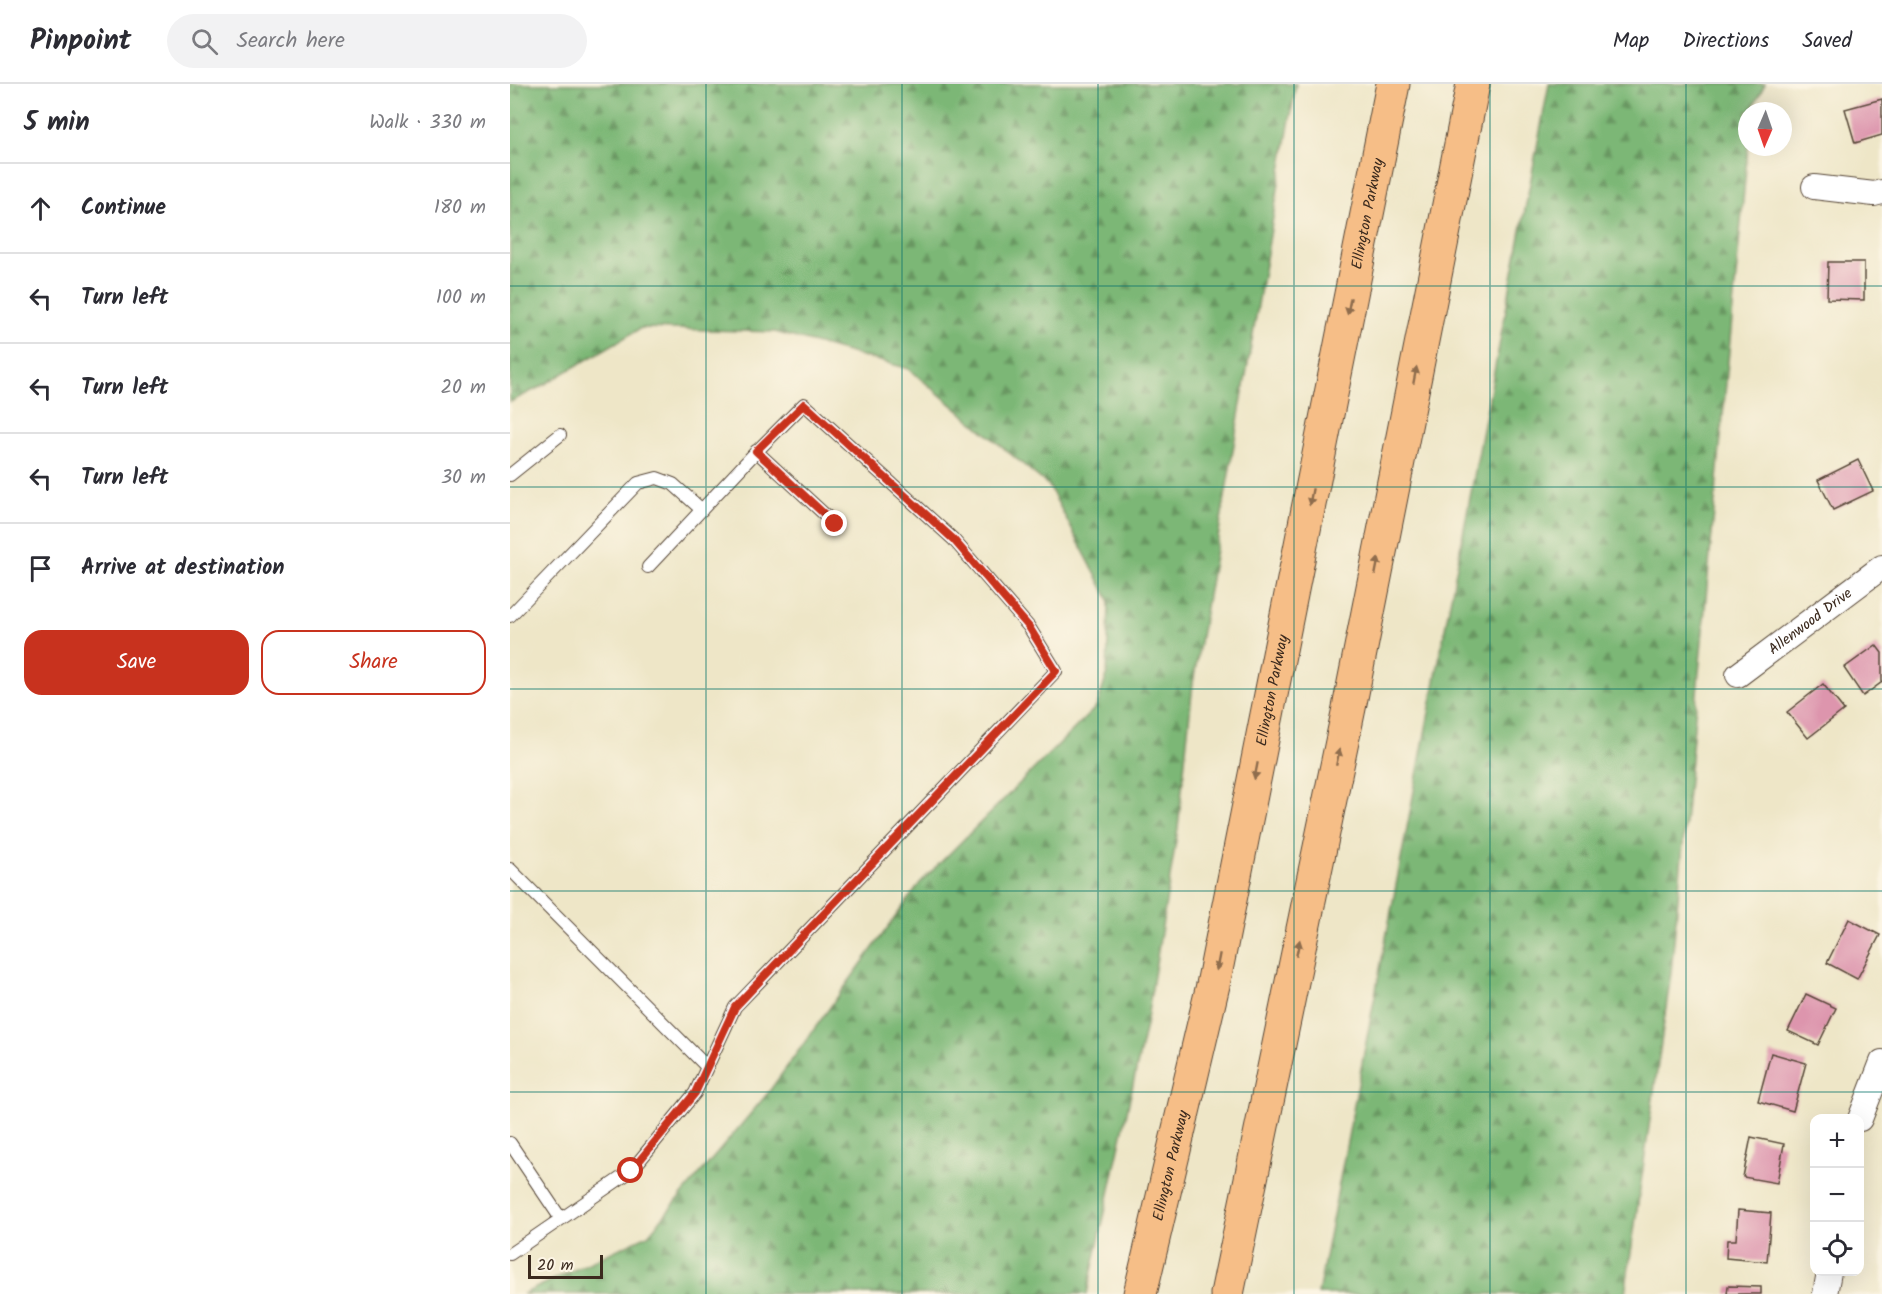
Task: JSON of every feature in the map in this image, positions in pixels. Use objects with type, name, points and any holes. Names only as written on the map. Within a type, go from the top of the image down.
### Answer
[{"type":"highway","name":"Ellington Parkway","points":[[1140,1294],[1213,985],[1393,84]]},
{"type":"highway","points":[[1227,1294],[1351,696],[1473,84]]},
{"type":"highway","points":[[1241,1294],[1286,1005]]},
{"type":"street","points":[[1814,187],[1874,194],[1882,192]]},
{"type":"street","name":"Allenwood Drive","points":[[1737,675],[1882,567]]},
{"type":"street","points":[[1862,1114],[1882,1062]]},
{"type":"street","points":[[1825,1294],[1828,1276]]},
{"type":"lane","points":[[510,1254],[631,1171],[695,1093],[735,1007],[1056,671],[1029,627],[953,539],[804,404],[756,451],[648,567]]},
{"type":"lane","points":[[510,475],[560,435]]},
{"type":"lane","points":[[756,451],[835,524]]},
{"type":"lane","points":[[510,616],[638,483],[657,478],[673,484],[702,510]]},
{"type":"lane","points":[[510,869],[707,1067]]},
{"type":"lane","points":[[510,1143],[561,1219]]},
{"type":"green space","points":[[510,84],[1296,84],[1193,683],[1178,828],[1146,1025],[1087,1294],[523,1294],[648,1235],[768,1093],[920,883],[1097,706],[1107,675],[1109,600],[1049,486],[909,369],[775,332],[641,328],[510,402]]},
{"type":"green space","points":[[1549,84],[1765,84],[1756,102],[1738,102],[1738,156],[1747,156],[1671,973],[1625,1294],[1318,1294]]},
{"type":"building","points":[[1882,99],[1882,135],[1855,143],[1845,109]]},
{"type":"building","points":[[1828,262],[1864,262],[1864,300],[1827,299]]},
{"type":"building","points":[[1858,460],[1873,491],[1833,510],[1818,480]]},
{"type":"building","points":[[1876,645],[1882,653],[1882,682],[1863,696],[1844,668]]},
{"type":"building","points":[[1823,684],[1844,710],[1808,738],[1787,712]]},
{"type":"building","points":[[1849,919],[1880,935],[1857,979],[1827,963]]},
{"type":"building","points":[[1806,994],[1836,1008],[1818,1045],[1788,1031]]},
{"type":"building","points":[[1771,1053],[1806,1063],[1793,1111],[1758,1101]]},
{"type":"building","points":[[1751,1137],[1784,1144],[1777,1183],[1743,1177]]},
{"type":"building","points":[[1738,1210],[1771,1213],[1767,1262],[1726,1258],[1727,1240],[1736,1240]]},
{"type":"building","points":[[1728,1286],[1761,1287],[1761,1294],[1727,1294]]},
{"type":"route","points":[[631,1171],[695,1093],[735,1007],[1056,671],[1029,627],[953,539],[804,404],[756,451],[835,524]]}]
